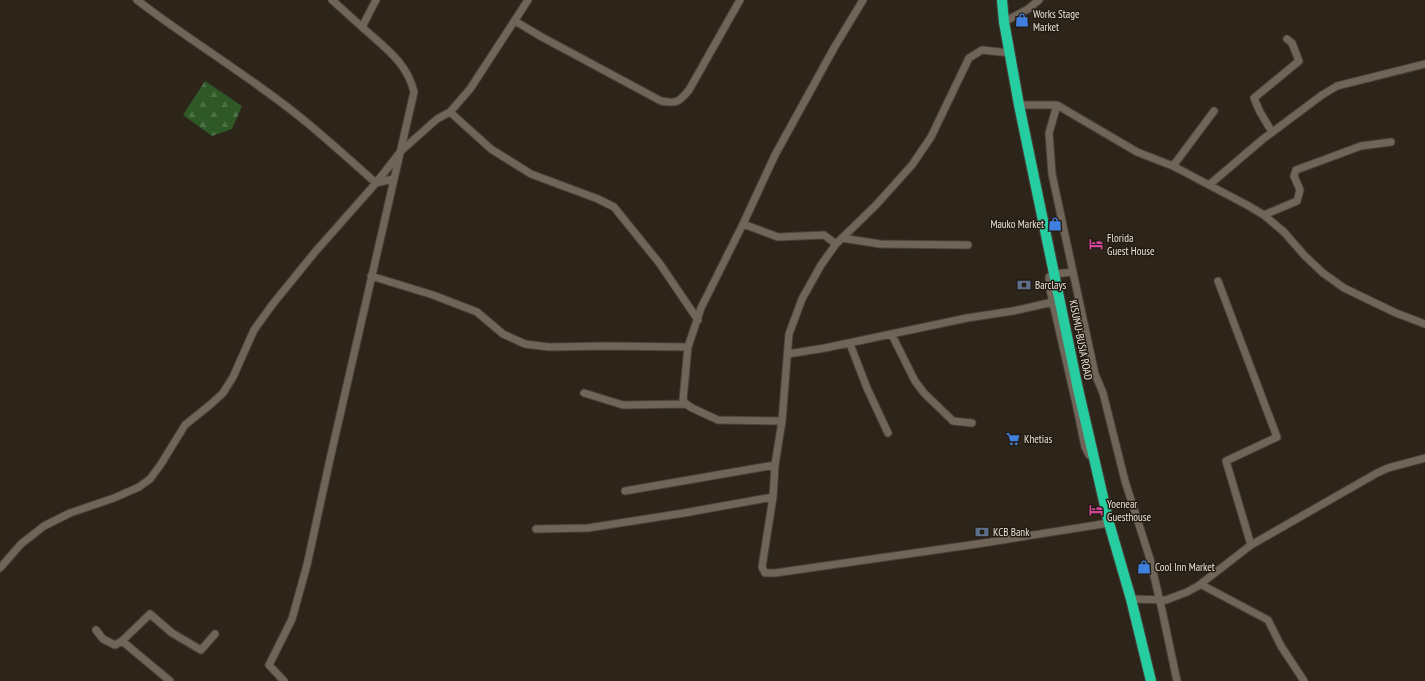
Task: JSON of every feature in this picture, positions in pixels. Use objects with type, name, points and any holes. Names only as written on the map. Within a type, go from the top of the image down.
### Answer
[{"type":"highway","name":"KISUMU-BUSIA ROAD","points":[[1002,0],[1004,22],[1019,105],[1080,396],[1110,523],[1151,681]]},
{"type":"street","points":[[137,0],[168,24],[300,117],[376,183]]},
{"type":"street","points":[[284,681],[269,665],[292,619],[307,565],[371,276],[414,92],[406,69],[393,54],[332,0]]},
{"type":"street","points":[[362,27],[376,0]]},
{"type":"street","points":[[0,568],[21,544],[44,526],[70,513],[114,498],[139,487],[150,479],[185,425],[223,393],[233,377],[254,330],[272,305],[315,252],[376,183],[401,151],[437,119],[450,112],[470,90],[528,0]]},
{"type":"street","points":[[515,21],[547,40],[655,98],[673,104],[680,100],[689,90],[740,0]]},
{"type":"street","points":[[686,404],[683,400],[688,347],[701,308],[743,224],[775,155],[834,48],[863,0]]},
{"type":"street","points":[[1004,22],[1028,9],[1039,0]]},
{"type":"street","points":[[1272,132],[1260,112],[1254,98],[1298,61],[1292,43],[1287,39]]},
{"type":"street","points":[[1010,53],[982,50],[969,58],[931,137],[912,165],[876,205],[836,244],[821,265],[802,299],[789,334],[782,421],[774,465],[773,496],[762,567],[766,572],[770,573],[811,568],[1110,523]]},
{"type":"street","points":[[1209,185],[1272,132],[1322,94],[1337,86],[1425,64]]},
{"type":"street","points":[[1019,105],[1057,105],[1137,152],[1173,166],[1209,185],[1264,215],[1284,232],[1304,255],[1323,273],[1344,288],[1425,324]]},
{"type":"street","points":[[1057,105],[1049,133],[1052,174],[1095,374],[1103,393],[1125,481],[1135,515],[1142,532],[1160,601],[1177,681]]},
{"type":"street","points":[[450,112],[491,149],[531,174],[598,199],[614,207],[660,264],[698,320]]},
{"type":"street","points":[[1173,166],[1214,112]]},
{"type":"street","points":[[1264,215],[1297,201],[1300,190],[1294,176],[1296,170],[1361,146],[1391,142]]},
{"type":"street","points":[[376,183],[393,179]]},
{"type":"street","points":[[743,224],[778,237],[824,235],[836,244]]},
{"type":"street","points":[[842,238],[880,244],[968,245]]},
{"type":"street","points":[[1073,272],[1055,274],[1049,277],[1084,447],[1089,455],[1094,454]]},
{"type":"street","points":[[371,276],[433,295],[477,312],[504,334],[525,344],[550,347],[688,347]]},
{"type":"street","points":[[1218,281],[1276,437],[1226,461],[1251,545]]},
{"type":"street","points":[[788,354],[850,344],[967,318],[1013,311],[1053,302]]},
{"type":"street","points":[[892,335],[915,381],[924,393],[954,421],[972,423]]},
{"type":"street","points":[[850,344],[867,388],[888,433]]},
{"type":"street","points":[[584,393],[623,405],[686,404],[718,420],[782,421]]},
{"type":"street","points":[[1131,600],[1160,601],[1187,592],[1198,586],[1251,545],[1377,473],[1388,468],[1425,458]]},
{"type":"street","points":[[625,491],[774,465]]},
{"type":"street","points":[[536,530],[588,528],[684,513],[773,496]]},
{"type":"street","points":[[1202,585],[1268,620],[1304,681]]},
{"type":"street","points":[[96,630],[103,639],[115,645],[122,641],[150,614],[172,633],[201,650],[215,634]]},
{"type":"street","points":[[122,641],[170,681]]},
{"type":"green space","points":[[205,81],[242,106],[232,129],[212,136],[183,115]]},
{"type":"place","name":"Works Stage Market","points":[[1022,20]]},
{"type":"place","name":"Mauko Market","points":[[1055,224]]},
{"type":"place","name":"Florida Guest House","points":[[1096,244]]},
{"type":"place","name":"Barclays","points":[[1024,285]]},
{"type":"place","name":"Khetias","points":[[1013,439]]},
{"type":"place","name":"Yoenear Guesthouse","points":[[1096,510]]},
{"type":"place","name":"KCB Bank","points":[[982,532]]},
{"type":"place","name":"Cool Inn Market","points":[[1144,567]]}]
